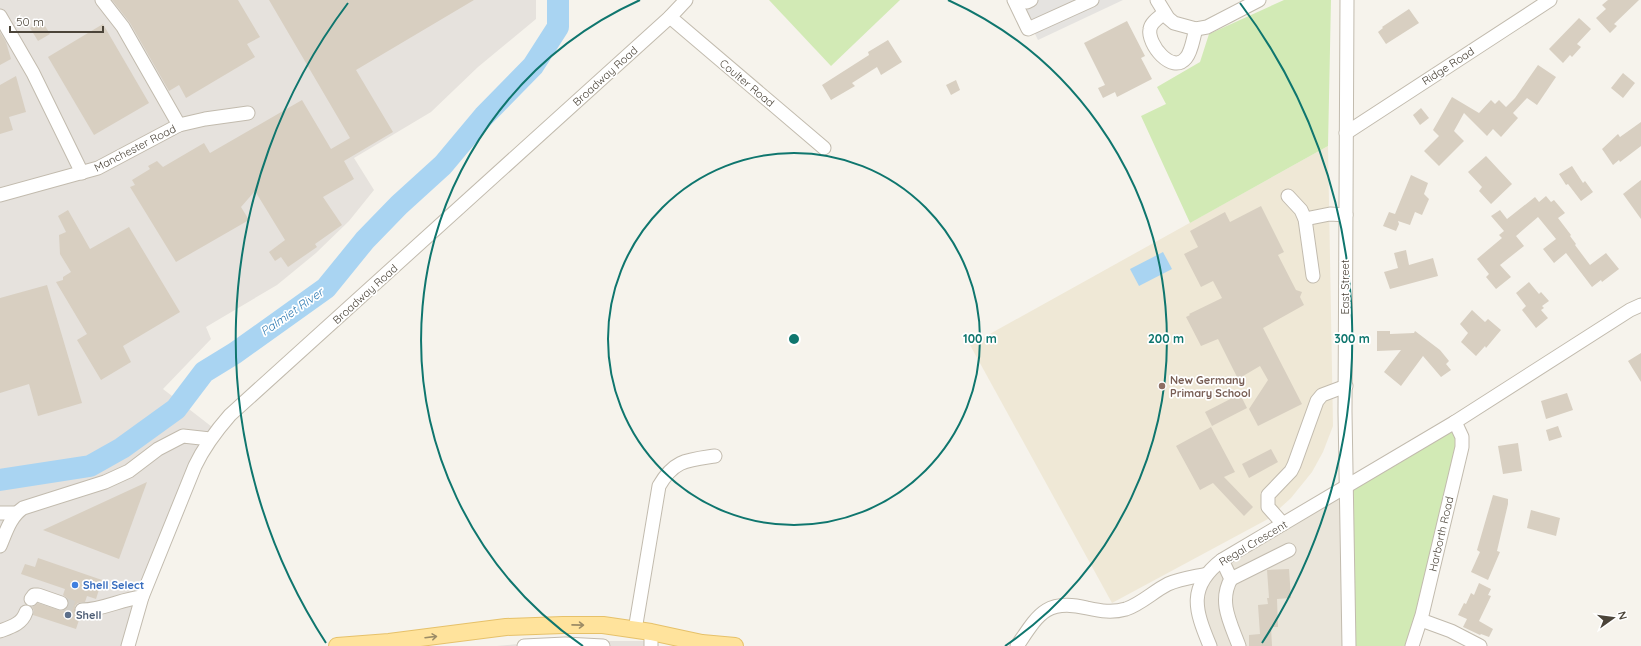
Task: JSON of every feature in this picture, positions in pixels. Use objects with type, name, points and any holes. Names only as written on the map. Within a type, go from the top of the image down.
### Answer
[{"type":"main road","points":[[336,646],[389,642],[506,627],[539,625],[603,626],[635,630],[651,639],[735,646]]},
{"type":"street","points":[[102,0],[123,27],[179,125]]},
{"type":"street","name":"Broadway Road","points":[[128,646],[142,597],[195,466],[210,439],[230,415],[670,17],[686,0]]},
{"type":"street","points":[[1015,0],[1027,2],[1031,0]]},
{"type":"street","points":[[1015,0],[1028,29],[1092,0]]},
{"type":"street","points":[[1157,0],[1164,13],[1174,23],[1201,28],[1259,0]]},
{"type":"street","name":"East Street","points":[[1347,0],[1346,487],[1349,646]]},
{"type":"street","name":"Ridge Road","points":[[1346,133],[1550,0]]},
{"type":"street","points":[[1164,13],[1152,24],[1150,29],[1152,43],[1156,50],[1169,61],[1179,62],[1186,58],[1201,28]]},
{"type":"street","points":[[0,16],[33,73],[82,174]]},
{"type":"street","name":"Coulter Road","points":[[670,17],[824,148]]},
{"type":"street","name":"Manchester Road","points":[[0,195],[82,174],[98,168],[179,125],[205,119],[248,113]]},
{"type":"street","points":[[1288,196],[1301,210],[1305,219],[1313,276]]},
{"type":"street","points":[[1305,219],[1330,214],[1346,215]]},
{"type":"street","points":[[1346,487],[1455,422],[1630,310],[1641,305]]},
{"type":"street","points":[[1283,524],[1268,507],[1268,495],[1291,471],[1317,401],[1322,394],[1346,386]]},
{"type":"street","name":"Harborth Road","points":[[1412,646],[1421,620],[1462,447],[1462,437],[1455,422]]},
{"type":"street","points":[[0,546],[10,522],[16,513],[23,508],[105,482],[129,471],[158,449],[183,436],[210,439]]},
{"type":"street","points":[[635,630],[659,486],[667,474],[677,464],[688,460],[715,456]]},
{"type":"street","name":"Regal Crescent","points":[[1210,646],[1199,620],[1197,603],[1200,584],[1207,574],[1222,560],[1346,487]]},
{"type":"street","points":[[0,513],[16,513]]},
{"type":"street","points":[[1239,646],[1227,615],[1225,604],[1225,594],[1231,579],[1289,550]]},
{"type":"street","points":[[1222,560],[1231,579]]},
{"type":"street","points":[[1018,646],[1033,622],[1043,612],[1053,606],[1071,604],[1103,612],[1116,611],[1128,608],[1168,585],[1207,574]]},
{"type":"street","points":[[31,599],[34,595],[38,595],[61,603]]},
{"type":"street","points":[[82,610],[94,610],[129,598],[142,597]]},
{"type":"street","points":[[0,630],[20,622],[25,618],[26,612]]},
{"type":"street","points":[[1421,620],[1451,631],[1480,646]]},
{"type":"street","points":[[524,646],[564,644],[603,646]]},
{"type":"shaded area","points":[[0,0],[536,0],[536,19],[478,67],[431,112],[354,158],[374,190],[349,221],[316,253],[277,285],[206,327],[211,339],[163,389],[216,430],[126,646],[0,646]]},
{"type":"shaded area","points":[[1026,0],[1123,0],[1038,40],[1021,5]]},
{"type":"shaded area","name":"New Germany Primary School","points":[[1328,146],[1333,426],[1323,452],[1312,472],[1291,498],[1268,519],[1112,603],[970,345]]},
{"type":"shaded area","points":[[1345,487],[1349,646],[1210,646],[1197,604],[1210,569]]},
{"type":"shaded area","points":[[546,641],[650,641],[650,646],[497,646]]},
{"type":"green space","points":[[769,0],[900,0],[831,66]]},
{"type":"green space","points":[[1284,0],[1331,0],[1328,146],[1190,223],[1141,116],[1166,104],[1157,87],[1200,62],[1209,34]]},
{"type":"green space","points":[[1455,421],[1461,431],[1412,646],[1349,646],[1345,487]]},
{"type":"water","points":[[1163,252],[1172,269],[1139,286],[1130,269]]},
{"type":"building","points":[[112,0],[238,0],[260,37],[247,44],[255,57],[186,98],[179,85],[169,91],[130,23]]},
{"type":"building","points":[[269,0],[474,0],[356,70],[393,132],[344,161],[354,179],[323,197],[342,225],[315,244],[317,247],[288,267],[281,257],[275,261],[269,252],[285,240],[255,191],[241,207],[249,220],[176,262],[130,187],[135,185],[132,180],[150,169],[148,166],[157,161],[163,167],[204,143],[210,153],[302,100],[331,149],[350,138]]},
{"type":"building","points":[[1608,0],[1639,0],[1614,24],[1617,26],[1610,33],[1596,18],[1606,9],[1602,5]]},
{"type":"building","points":[[1409,9],[1419,23],[1386,44],[1378,32],[1383,28],[1382,27]]},
{"type":"building","points":[[1579,18],[1591,29],[1577,44],[1581,47],[1572,57],[1570,55],[1563,63],[1549,49]]},
{"type":"building","points":[[42,21],[50,34],[38,41],[30,28]]},
{"type":"building","points":[[1127,21],[1145,56],[1141,58],[1152,79],[1117,97],[1115,92],[1103,98],[1098,88],[1105,85],[1084,43]]},
{"type":"building","points":[[103,24],[149,103],[94,135],[48,57]]},
{"type":"building","points":[[0,32],[6,42],[11,59],[0,65]]},
{"type":"building","points":[[888,40],[902,62],[881,75],[877,67],[852,83],[855,86],[831,100],[822,85],[869,55],[868,52]]},
{"type":"building","points":[[1538,65],[1556,77],[1537,105],[1527,98],[1513,113],[1518,118],[1501,137],[1493,129],[1487,136],[1464,113],[1454,131],[1464,141],[1439,166],[1424,151],[1439,136],[1433,130],[1452,97],[1479,113],[1491,100],[1495,104],[1499,100],[1506,107],[1515,98]]},
{"type":"building","points":[[1623,73],[1635,83],[1623,98],[1611,88]]},
{"type":"building","points":[[16,76],[26,112],[9,117],[13,130],[0,134],[0,85]]},
{"type":"building","points":[[956,80],[960,90],[951,95],[946,85]]},
{"type":"building","points":[[1421,108],[1429,118],[1420,125],[1413,115]]},
{"type":"building","points":[[1641,122],[1641,146],[1620,162],[1619,160],[1613,165],[1602,149],[1618,134],[1620,137]]},
{"type":"building","points":[[1486,156],[1512,184],[1491,204],[1479,191],[1482,187],[1468,172]]},
{"type":"building","points":[[1572,166],[1583,183],[1585,181],[1593,192],[1581,201],[1568,184],[1566,185],[1559,174]]},
{"type":"building","points":[[1411,175],[1428,183],[1424,194],[1429,199],[1422,215],[1415,212],[1410,225],[1398,221],[1399,224],[1396,231],[1383,226],[1389,212],[1395,214]]},
{"type":"building","points":[[1641,180],[1641,219],[1623,194]]},
{"type":"building","points":[[1546,196],[1551,202],[1554,200],[1565,213],[1558,218],[1590,265],[1606,253],[1619,269],[1602,282],[1601,280],[1592,287],[1566,253],[1554,263],[1543,249],[1556,239],[1538,217],[1516,236],[1524,246],[1500,265],[1511,277],[1496,289],[1486,277],[1489,274],[1477,259],[1502,238],[1499,235],[1504,231],[1491,216],[1500,210],[1507,219],[1535,197],[1539,202]]},
{"type":"building","points":[[1261,206],[1284,252],[1278,255],[1296,290],[1302,292],[1300,297],[1304,305],[1263,328],[1302,404],[1258,426],[1249,409],[1268,380],[1260,366],[1238,379],[1218,339],[1201,346],[1186,317],[1190,315],[1189,314],[1222,298],[1213,281],[1201,287],[1184,254],[1198,247],[1190,231],[1225,212],[1230,222]]},
{"type":"building","points":[[68,210],[90,249],[129,227],[180,312],[123,346],[131,362],[101,380],[77,340],[87,334],[56,282],[63,280],[63,277],[71,272],[60,254],[59,235],[66,232],[58,216]]},
{"type":"building","points":[[1406,250],[1409,265],[1433,258],[1438,276],[1390,289],[1384,272],[1398,268],[1394,253]]},
{"type":"building","points":[[1529,282],[1539,294],[1541,292],[1549,301],[1542,306],[1544,308],[1541,310],[1548,318],[1536,328],[1522,310],[1526,306],[1516,293]]},
{"type":"building","points":[[47,285],[82,403],[38,416],[29,384],[0,393],[0,298]]},
{"type":"building","points":[[1472,310],[1485,322],[1488,319],[1501,330],[1486,348],[1485,346],[1476,356],[1461,342],[1468,333],[1460,324]]},
{"type":"building","points":[[1377,331],[1390,331],[1390,334],[1414,333],[1415,331],[1440,350],[1449,361],[1446,364],[1451,370],[1441,377],[1423,356],[1401,386],[1384,372],[1401,350],[1377,351]]},
{"type":"building","points":[[1641,353],[1641,382],[1628,361]]},
{"type":"building","points":[[1567,393],[1573,410],[1546,419],[1541,401]]},
{"type":"building","points":[[1240,394],[1247,408],[1212,426],[1205,412]]},
{"type":"building","points":[[1558,426],[1562,437],[1549,441],[1546,430]]},
{"type":"building","points":[[1211,427],[1235,472],[1224,477],[1253,507],[1244,516],[1213,483],[1200,490],[1176,446]]},
{"type":"building","points":[[1518,443],[1522,471],[1503,474],[1498,446]]},
{"type":"building","points":[[1271,449],[1278,462],[1249,478],[1242,464]]},
{"type":"building","points":[[147,482],[119,559],[43,530]]},
{"type":"building","points":[[1493,495],[1508,499],[1508,504],[1497,551],[1500,552],[1488,580],[1471,572],[1480,552],[1477,550]]},
{"type":"building","points":[[1531,510],[1560,518],[1556,536],[1527,528]]},
{"type":"building","points":[[38,558],[102,580],[96,599],[87,596],[85,602],[78,603],[75,606],[75,614],[80,617],[76,629],[33,615],[34,611],[32,607],[38,603],[62,611],[69,605],[67,598],[63,595],[65,589],[21,574],[25,564],[35,567]]},
{"type":"building","points":[[1289,569],[1291,598],[1277,599],[1278,627],[1271,627],[1272,646],[1249,646],[1249,635],[1260,634],[1258,605],[1268,604],[1267,570]]},
{"type":"building","points":[[1479,583],[1491,589],[1488,595],[1491,596],[1479,621],[1493,629],[1489,637],[1480,635],[1463,627],[1467,619],[1458,615],[1464,603],[1466,604],[1471,593],[1474,595]]},
{"type":"waterway","name":"Palmiet River","points":[[0,480],[90,466],[122,448],[176,409],[204,372],[235,353],[326,288],[365,240],[399,205],[443,165],[484,116],[533,66],[558,27],[558,0]]},
{"type":"tunnel","points":[[61,603],[82,610]]},
{"type":"place","name":"New Germany Primary School","points":[[1162,386]]},
{"type":"place","name":"Shell Select","points":[[75,585]]},
{"type":"place","name":"Shell","points":[[68,615]]}]
